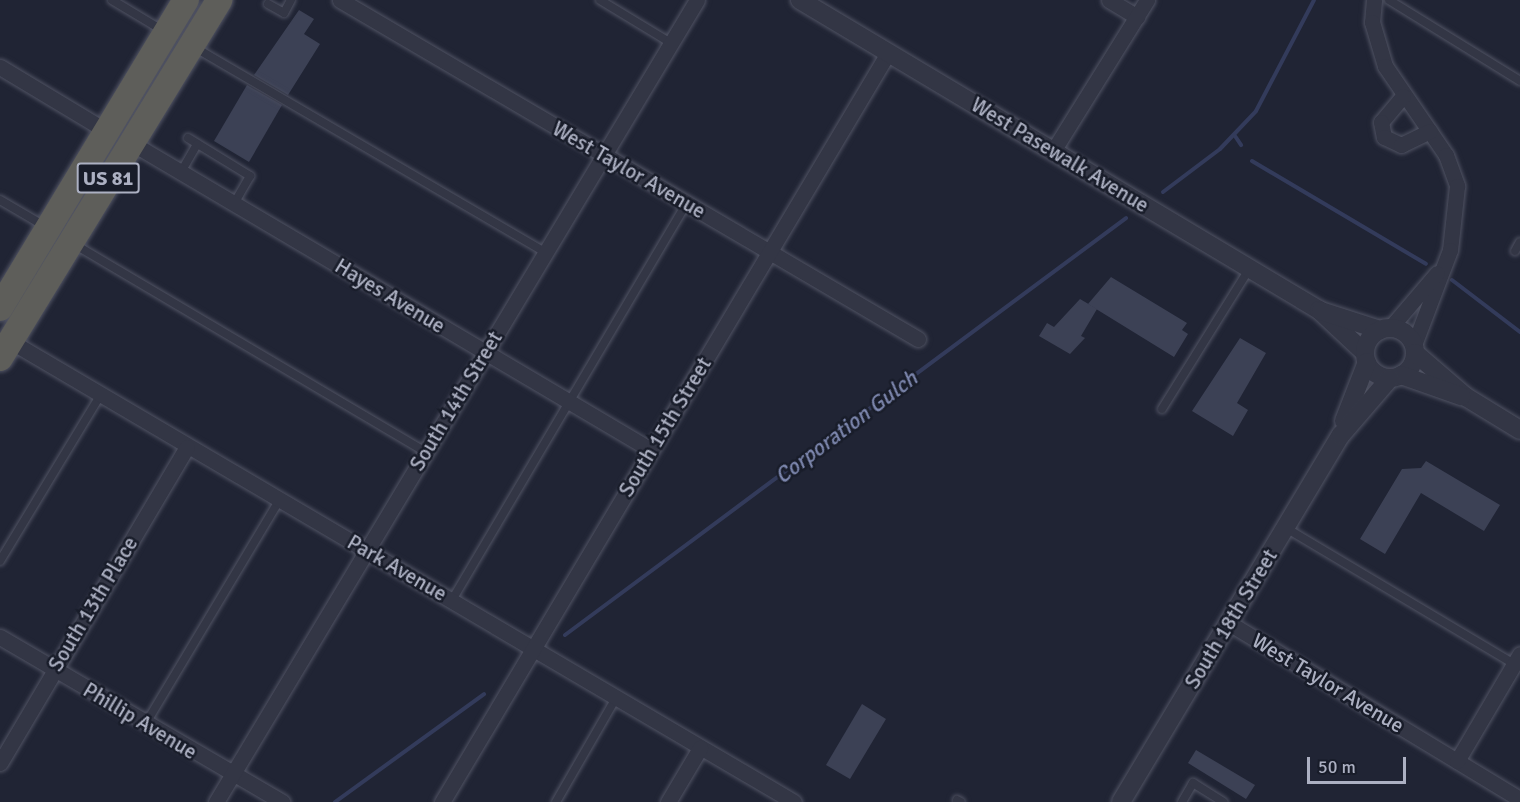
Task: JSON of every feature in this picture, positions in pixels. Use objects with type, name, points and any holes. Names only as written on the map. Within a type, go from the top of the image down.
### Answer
[{"type":"highway","name":"US 81","points":[[0,308],[105,130],[186,0]]},
{"type":"highway","name":"US 81","points":[[3,344],[70,242],[219,0]]},
{"type":"street","name":"West Taylor Avenue","points":[[340,0],[918,339]]},
{"type":"street","name":"South 14th Street","points":[[216,802],[697,0]]},
{"type":"street","name":"West Pasewalk Avenue","points":[[800,0],[1319,310],[1385,329],[1414,349]]},
{"type":"street","points":[[1109,0],[1137,17]]},
{"type":"street","points":[[1053,151],[1147,0]]},
{"type":"street","points":[[1374,0],[1376,41],[1403,96],[1446,155],[1459,206],[1414,349],[1466,398],[1520,430]]},
{"type":"street","name":"South 15th Street","points":[[442,802],[888,53]]},
{"type":"street","points":[[0,67],[105,130]]},
{"type":"street","points":[[1403,96],[1381,122],[1384,137],[1401,145],[1430,131]]},
{"type":"street","name":"Hayes Avenue","points":[[130,142],[651,450]]},
{"type":"street","points":[[1385,329],[1440,271]]},
{"type":"street","name":"West Pasewalk Avenue","points":[[1319,310],[1366,358],[1396,376]]},
{"type":"street","name":"South 18th Street","points":[[1341,435],[1366,358],[1385,329]]},
{"type":"street","name":"Park Avenue","points":[[3,344],[101,394],[187,447],[369,549],[533,650],[787,800]]},
{"type":"street","name":"South 18th Street","points":[[1121,802],[1341,435],[1396,376],[1414,349]]},
{"type":"street","points":[[1396,376],[1466,398]]},
{"type":"street","name":"South 13th Place","points":[[0,762],[187,447]]},
{"type":"street","name":"West Taylor Avenue","points":[[1229,623],[1520,799]]},
{"type":"street","name":"Phillip Avenue","points":[[0,637],[282,802]]},
{"type":"street","points":[[1456,761],[1517,659]]},
{"type":"street","points":[[668,802],[700,748]]},
{"type":"lane","points":[[112,0],[166,32]]},
{"type":"lane","points":[[268,4],[284,13],[291,0]]},
{"type":"lane","points":[[600,0],[671,43]]},
{"type":"lane","points":[[1389,0],[1520,81]]},
{"type":"lane","points":[[190,44],[545,252]]},
{"type":"lane","points":[[188,138],[250,176],[234,204]]},
{"type":"lane","points":[[181,172],[197,144]]},
{"type":"lane","points":[[0,200],[47,228]]},
{"type":"lane","points":[[452,600],[687,203]]},
{"type":"lane","points":[[70,242],[426,452]]},
{"type":"lane","points":[[1515,251],[1520,242]]},
{"type":"lane","points":[[1162,409],[1249,269]]},
{"type":"lane","points":[[0,561],[101,394]]},
{"type":"lane","points":[[146,723],[280,500]]},
{"type":"lane","points":[[1286,528],[1517,659]]},
{"type":"lane","points":[[556,802],[616,698]]},
{"type":"lane","points":[[1182,802],[1193,783],[1224,802]]},
{"type":"building","points":[[299,10],[314,19],[304,34],[320,44],[288,95],[254,75]]},
{"type":"building","points":[[247,85],[282,105],[249,162],[214,141]]},
{"type":"building","points":[[1111,277],[1187,323],[1182,330],[1188,334],[1174,357],[1088,304]]},
{"type":"building","points":[[1080,299],[1097,309],[1081,336],[1085,338],[1070,354],[1039,336],[1047,323],[1054,327]]},
{"type":"building","points":[[1240,338],[1266,353],[1237,403],[1248,410],[1233,436],[1192,411]]},
{"type":"building","points":[[1426,461],[1500,505],[1484,531],[1421,493],[1385,554],[1360,539],[1402,469],[1421,468]]},
{"type":"building","points":[[862,704],[886,719],[850,779],[826,765]]},
{"type":"building","points":[[1196,750],[1255,785],[1246,799],[1188,763]]},
{"type":"waterway","name":"Corporation Gulch","points":[[1163,192],[1220,149],[1256,111],[1314,0]]},
{"type":"waterway","points":[[1235,136],[1241,145]]},
{"type":"waterway","points":[[1252,161],[1426,264]]},
{"type":"waterway","name":"Corporation Gulch","points":[[565,635],[1126,218]]},
{"type":"waterway","points":[[1452,280],[1520,332]]},
{"type":"waterway","name":"Corporation Gulch","points":[[335,802],[484,694]]}]
